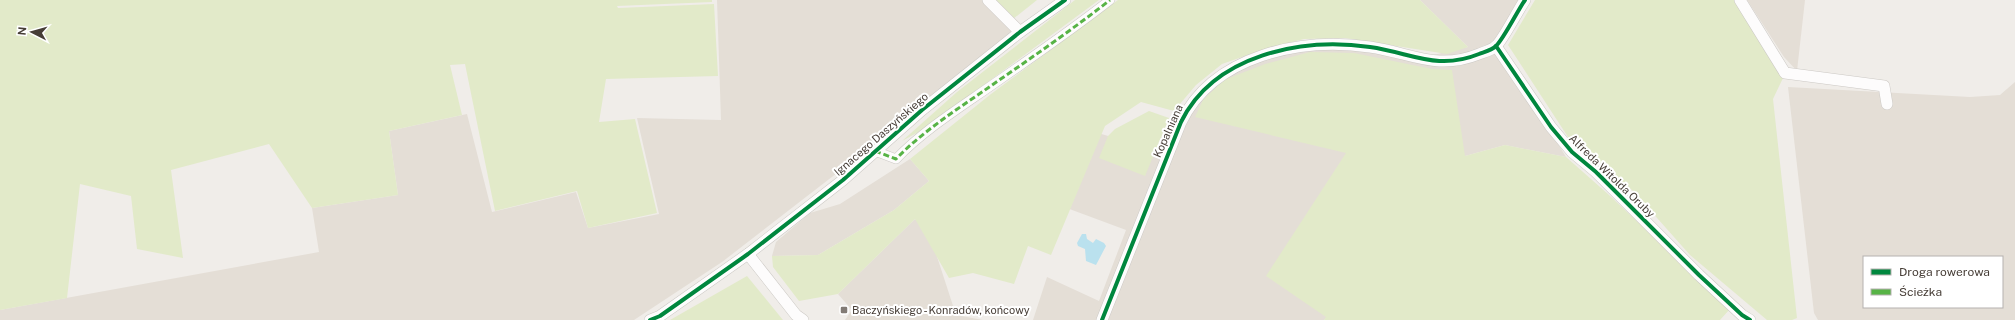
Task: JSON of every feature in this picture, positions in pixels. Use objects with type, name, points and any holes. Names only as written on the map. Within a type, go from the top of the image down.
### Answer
[{"type":"street","points":[[988,0],[1020,32]]},
{"type":"street","name":"Ignacego Daszyńskiego","points":[[650,320],[660,316],[748,254],[843,180],[922,110],[1020,32],[1065,0]]},
{"type":"street","points":[[875,152],[896,159],[910,145],[954,111],[1062,37],[1110,0]]},
{"type":"street","points":[[1496,46],[1524,0]]},
{"type":"street","points":[[1740,0],[1785,73],[1884,86],[1887,104]]},
{"type":"street","name":"Kopalniana","points":[[1102,320],[1180,122],[1194,99],[1212,81],[1227,70],[1267,55],[1309,45],[1345,44],[1371,47],[1421,59],[1451,62],[1476,55],[1496,46]]},
{"type":"street","name":"Alfreda Witolda Oruby","points":[[1496,46],[1551,127],[1572,152],[1596,172],[1699,275],[1742,315],[1750,320]]},
{"type":"street","points":[[748,254],[796,315],[803,320]]},
{"type":"shaded area","points":[[717,0],[984,0],[1018,33],[722,262],[634,320],[0,320],[0,310],[319,252],[312,208],[398,195],[389,131],[467,114],[492,212],[576,192],[588,228],[659,214],[637,118],[721,120]]},
{"type":"shaded area","points":[[1420,0],[1522,0],[1499,47],[1566,157],[1505,145],[1465,156],[1324,320],[1033,320],[1047,277],[1099,301],[1126,230],[1056,204],[1091,131],[1167,153],[1187,116],[1223,73],[1332,38],[1433,55],[1468,47]]},
{"type":"shaded area","points":[[1747,0],[1805,0],[1797,71],[1784,57]]},
{"type":"shaded area","points":[[2015,82],[2015,320],[1818,320],[1814,313],[1788,87],[1970,97],[2000,95]]},
{"type":"shaded area","points":[[910,159],[929,181],[894,210],[818,255],[772,256],[776,242],[810,213],[840,204]]},
{"type":"shaded area","points":[[915,219],[930,235],[956,315],[983,320],[845,320],[852,310],[838,294]]},
{"type":"green space","points":[[0,0],[712,0],[712,2],[617,6],[618,8],[714,4],[718,76],[606,79],[599,122],[635,119],[657,213],[588,228],[577,191],[495,211],[465,64],[450,65],[462,115],[389,131],[398,195],[312,208],[269,144],[171,170],[183,258],[137,249],[131,196],[80,184],[67,298],[0,310]]},
{"type":"green space","points":[[994,0],[1037,0],[1013,19]]},
{"type":"green space","points":[[1075,0],[1099,0],[924,129],[902,141],[957,92]]},
{"type":"green space","points":[[1118,0],[1420,0],[1468,47],[1447,54],[1345,38],[1304,39],[1265,49],[1222,64],[1196,85],[1174,111],[1141,102],[1105,126],[1051,255],[1028,246],[1014,284],[973,273],[949,278],[915,219],[838,294],[799,301],[773,267],[772,256],[818,255],[894,210],[929,181],[910,159],[991,94]]},
{"type":"green space","points":[[1535,0],[1734,0],[1783,78],[1773,99],[1797,318],[1792,320],[1767,320],[1690,255],[1633,191],[1568,137],[1508,45]]},
{"type":"green space","points":[[1310,52],[1354,53],[1432,69],[1452,70],[1465,156],[1505,145],[1566,157],[1608,194],[1730,309],[1720,320],[1324,320],[1326,317],[1266,276],[1346,153],[1195,117],[1203,100],[1224,80],[1265,64]]},
{"type":"green space","points":[[1149,111],[1169,118],[1145,176],[1099,158],[1108,136],[1115,129]]},
{"type":"green space","points":[[747,276],[783,320],[670,320]]},
{"type":"water","points":[[1082,234],[1086,234],[1087,239],[1093,243],[1096,239],[1104,243],[1106,246],[1096,265],[1086,261],[1085,249],[1078,246],[1077,243]]},
{"type":"marked path","points":[[875,151],[896,159],[907,148],[944,119],[1110,0]]},
{"type":"cycle path","points":[[650,320],[660,316],[748,254],[843,180],[922,110],[1020,32],[1065,0]]},
{"type":"cycle path","points":[[1102,320],[1181,122],[1196,99],[1215,81],[1237,66],[1262,56],[1289,49],[1316,45],[1370,47],[1437,61],[1464,59],[1488,51],[1496,46],[1525,0]]},
{"type":"cycle path","points":[[1496,46],[1551,127],[1572,152],[1596,172],[1699,275],[1742,315],[1750,320]]},
{"type":"place","name":"Baczyńskiego - Konradów, końcowy","points":[[844,310]]}]
